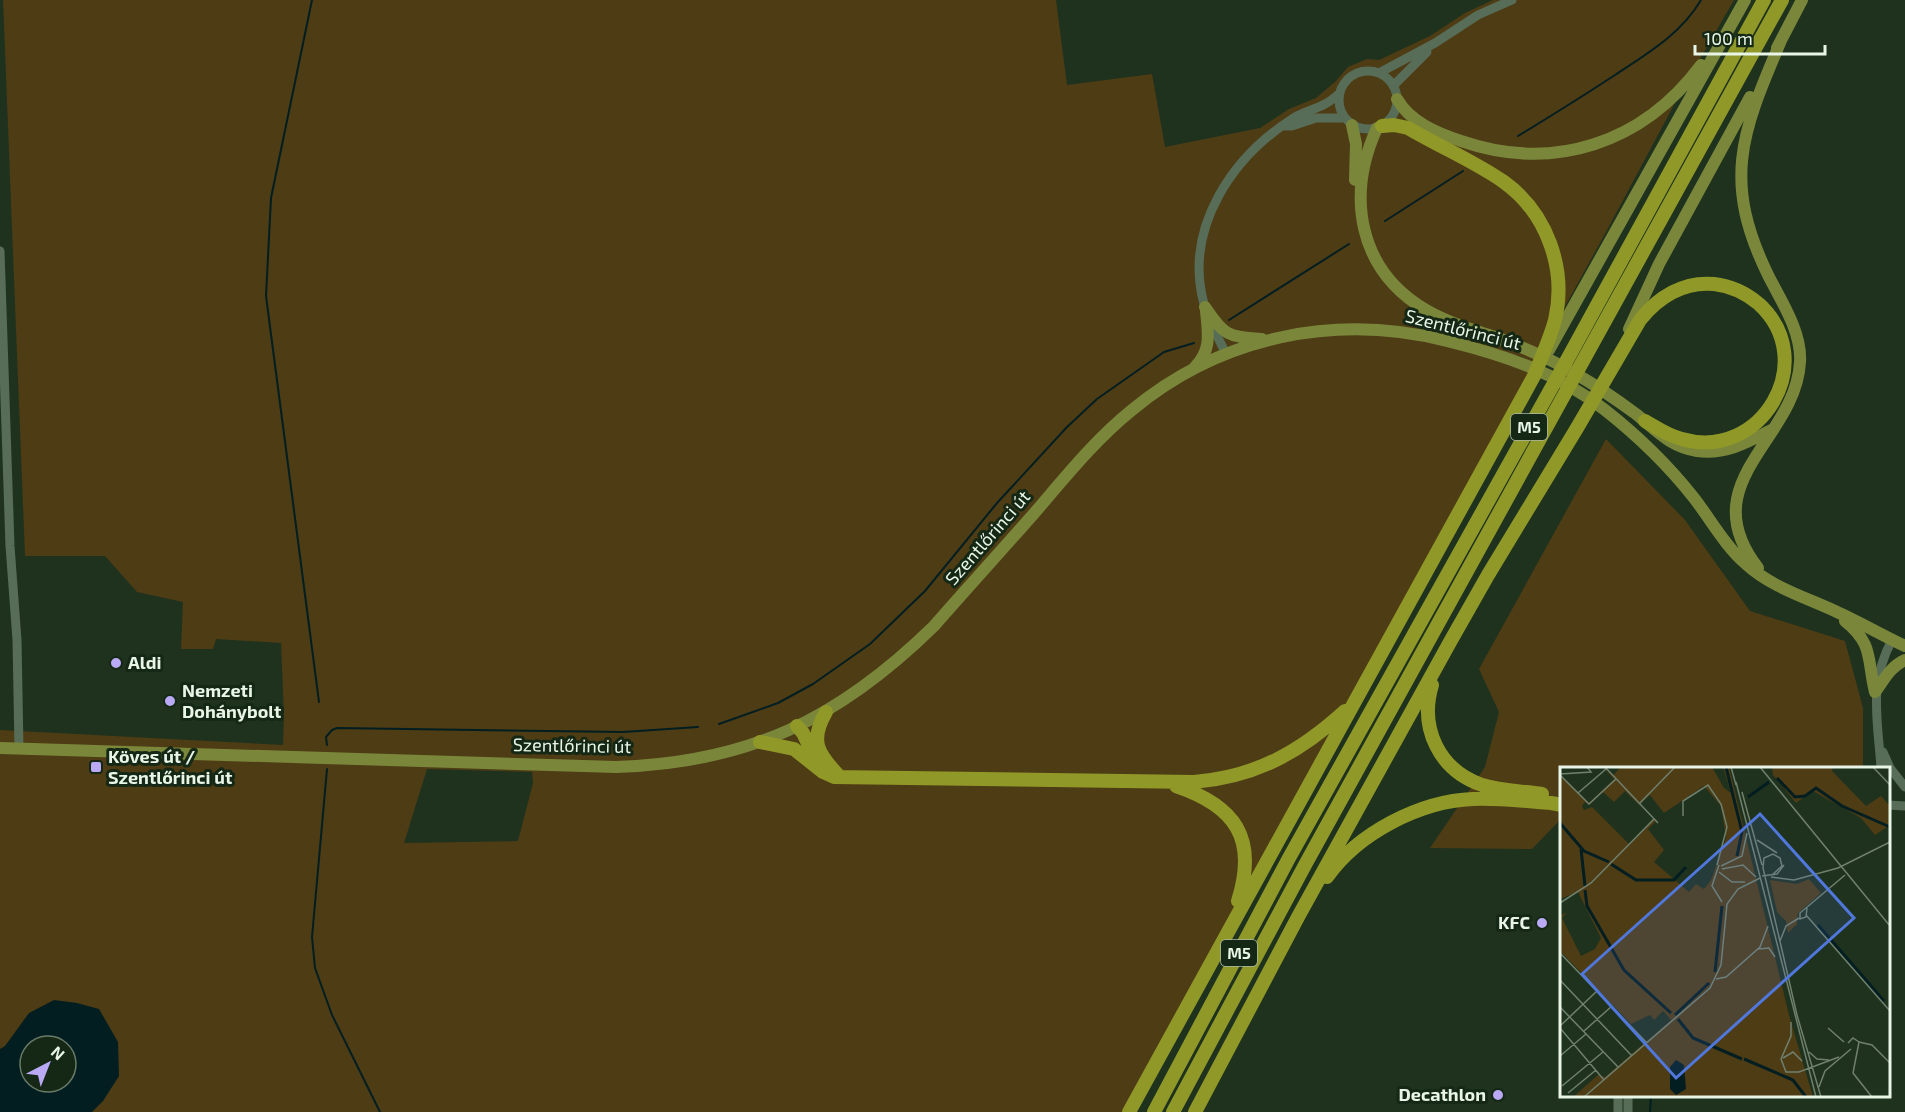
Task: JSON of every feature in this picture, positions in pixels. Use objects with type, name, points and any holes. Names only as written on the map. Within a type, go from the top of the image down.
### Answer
[{"type":"highway","name":"M5","points":[[1154,1112],[1289,858],[1567,360],[1764,0]]},
{"type":"highway","name":"M5","points":[[1173,1112],[1310,856],[1782,0]]},
{"type":"highway","points":[[1380,127],[1394,125],[1408,128],[1491,173],[1520,196],[1541,224],[1555,260],[1558,301],[1550,335],[1534,376]]},
{"type":"highway","points":[[1608,373],[1646,313],[1659,300],[1682,288],[1710,284],[1733,288],[1748,295],[1769,316],[1783,346],[1783,378],[1770,408],[1750,429],[1726,440],[1706,443],[1672,436],[1645,421]]},
{"type":"highway","name":"M5","points":[[1195,1112],[1298,917],[1488,574],[1608,373]]},
{"type":"highway","name":"M5","points":[[1130,1112],[1534,376]]},
{"type":"highway","points":[[1450,642],[1434,679],[1427,710],[1433,739],[1444,758],[1461,774],[1481,785],[1560,797]]},
{"type":"highway","points":[[760,742],[789,747],[801,753],[823,772],[840,777],[1168,783],[1211,781],[1266,766],[1304,745],[1353,704]]},
{"type":"highway","points":[[826,712],[818,727],[817,744],[824,760],[840,777]]},
{"type":"highway","points":[[797,726],[816,759],[840,777]]},
{"type":"highway","points":[[797,726],[797,742],[801,753]]},
{"type":"highway","points":[[1168,783],[1194,792],[1220,807],[1236,825],[1240,834],[1246,866],[1239,898],[1228,930]]},
{"type":"highway","points":[[1298,917],[1330,873],[1352,850],[1382,829],[1413,813],[1443,804],[1473,799],[1560,805]]},
{"type":"main road","points":[[1397,99],[1414,119],[1440,133],[1477,146],[1531,155],[1579,149],[1639,125],[1658,111],[1692,77],[1731,25],[1745,0]]},
{"type":"main road","points":[[1766,579],[1745,548],[1738,523],[1736,498],[1741,480],[1793,394],[1801,360],[1793,327],[1750,233],[1740,191],[1740,176],[1743,145],[1751,111],[1780,43],[1802,0]]},
{"type":"main road","name":"M5","points":[[1534,376],[1731,25]]},
{"type":"main road","name":"M5","points":[[1608,373],[1659,264],[1780,43]]},
{"type":"main road","points":[[1348,121],[1356,144],[1355,182],[1359,194],[1362,224],[1370,248],[1387,276],[1420,306],[1441,317],[1501,339],[1558,364],[1610,394],[1645,421],[1657,434],[1689,450],[1709,452],[1743,445],[1773,429]]},
{"type":"main road","points":[[1359,194],[1365,159],[1380,127]]},
{"type":"main road","points":[[1205,307],[1218,326],[1228,334],[1241,338],[1266,340]]},
{"type":"main road","points":[[1192,370],[1203,358],[1208,348],[1205,307]]},
{"type":"main road","name":"Szentlőrinci út","points":[[0,748],[616,766],[688,761],[760,742],[826,712],[878,677],[934,626],[1074,467],[1111,428],[1142,401],[1192,370],[1226,354],[1266,340],[1322,331],[1372,329],[1417,334],[1497,353],[1552,376],[1602,408],[1632,432],[1664,463],[1734,553],[1748,567],[1779,586],[1905,646]]},
{"type":"main road","points":[[1839,613],[1864,640],[1868,650],[1875,692]]},
{"type":"main road","points":[[1875,692],[1888,673],[1905,660]]},
{"type":"street","points":[[1379,73],[1435,44],[1478,15],[1512,0]]},
{"type":"street","points":[[1393,86],[1435,44]]},
{"type":"street","points":[[1226,354],[1205,307],[1201,288],[1201,255],[1204,234],[1213,206],[1228,178],[1262,141],[1301,113],[1326,104],[1340,93],[1347,80],[1356,74],[1368,71],[1379,73],[1393,86],[1397,99],[1394,115],[1380,127],[1365,129],[1348,121],[1316,118],[1292,126],[1283,126]]},
{"type":"street","points":[[1340,93],[1340,108],[1348,121]]},
{"type":"street","points":[[0,251],[10,546],[17,640],[19,749]]},
{"type":"street","points":[[1881,767],[1875,692],[1882,660],[1892,640]]},
{"type":"street","points":[[1875,767],[1880,744]]},
{"type":"street","points":[[1880,744],[1890,767]]},
{"type":"street","points":[[1890,768],[1905,787]]},
{"type":"street","points":[[1890,805],[1905,806]]},
{"type":"shaded area","points":[[3,0],[1056,0],[1067,85],[1152,74],[1165,147],[1260,128],[1289,109],[1316,98],[1348,67],[1367,59],[1379,60],[1430,36],[1465,13],[1493,0],[1734,0],[1700,59],[1669,97],[1675,103],[1606,232],[1122,1112],[0,1112],[0,730],[283,745],[281,643],[216,639],[213,649],[181,649],[183,602],[137,592],[105,556],[25,556]],"holes":[[[427,769],[532,772],[533,783],[518,841],[404,843]]]},
{"type":"shaded area","points":[[1606,439],[1685,520],[1750,611],[1845,641],[1863,708],[1863,767],[1560,767],[1560,820],[1532,849],[1430,848],[1485,767],[1499,712],[1479,669]]},
{"type":"water","points":[[54,1000],[77,1003],[99,1009],[118,1042],[119,1076],[103,1101],[92,1112],[0,1112],[0,1049],[5,1046],[29,1013]]},
{"type":"waterway","points":[[312,0],[271,198],[266,296],[319,702]]},
{"type":"waterway","points":[[1518,136],[1651,51],[1684,23],[1701,0]]},
{"type":"waterway","points":[[1385,221],[1463,171]]},
{"type":"waterway","points":[[1229,320],[1349,244]]},
{"type":"waterway","points":[[719,724],[778,703],[813,684],[870,644],[925,591],[997,503],[1067,427],[1097,399],[1164,352],[1194,343]]},
{"type":"waterway","points":[[327,745],[326,737],[337,728],[623,732],[698,727]]},
{"type":"waterway","points":[[327,769],[312,937],[315,968],[332,1015],[380,1112]]},
{"type":"waterway","points":[[1650,1112],[1651,1097]]},
{"type":"place","name":"Aldi","points":[[116,663]]},
{"type":"place","name":"Nemzeti Dohánybolt","points":[[170,701]]},
{"type":"place","name":"Köves út / Szentlőrinci út","points":[[96,767]]},
{"type":"place","name":"KFC","points":[[1542,923]]},
{"type":"place","name":"Decathlon","points":[[1498,1095]]}]
